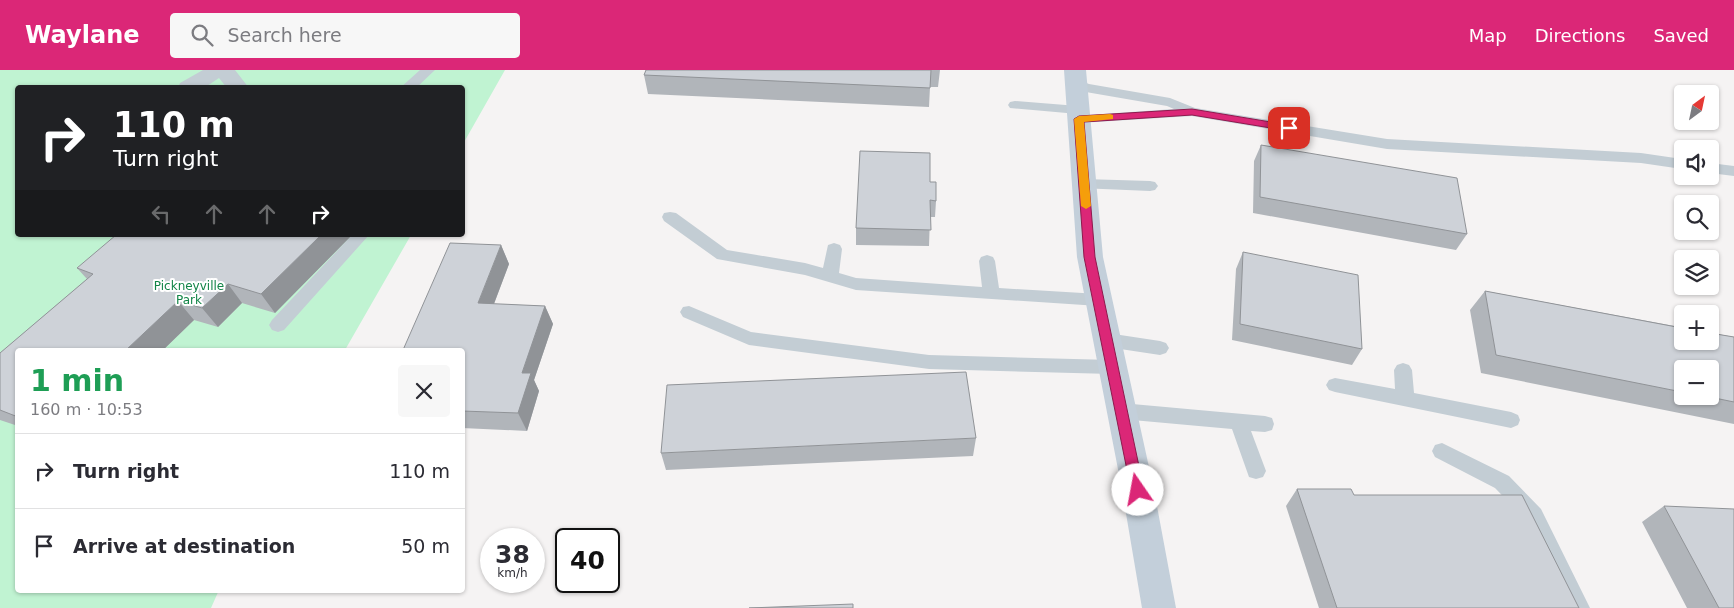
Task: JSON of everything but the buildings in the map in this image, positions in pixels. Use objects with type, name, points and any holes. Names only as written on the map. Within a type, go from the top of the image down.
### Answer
[{"type":"street","points":[[193,85],[218,70]]},
{"type":"street","points":[[223,70],[236,85]]},
{"type":"street","points":[[1076,76],[1090,257],[1159,608]]},
{"type":"lane","points":[[410,85],[428,70]]},
{"type":"lane","points":[[1076,76],[1085,88],[1170,102],[1192,112]]},
{"type":"lane","points":[[1015,106],[1078,114],[1192,112],[1387,144],[1641,158],[1674,163]]},
{"type":"lane","points":[[1719,169],[1734,171]]},
{"type":"lane","points":[[1084,184],[1150,186]]},
{"type":"lane","points":[[670,217],[722,255],[805,269],[856,284],[1099,300]]},
{"type":"lane","points":[[278,325],[359,237]]},
{"type":"lane","points":[[830,276],[834,249]]},
{"type":"lane","points":[[987,261],[991,294]]},
{"type":"lane","points":[[689,312],[748,338],[929,362],[1112,367]]},
{"type":"lane","points":[[1107,340],[1160,348]]},
{"type":"lane","points":[[1403,370],[1406,399]]},
{"type":"lane","points":[[1335,385],[1511,420]]},
{"type":"lane","points":[[1121,410],[1265,424]]},
{"type":"lane","points":[[1239,422],[1256,471]]},
{"type":"lane","points":[[1442,451],[1502,482],[1534,515],[1579,608]]},
{"type":"green space","name":"Pickneyville Park","points":[[0,70],[505,70],[465,140],[465,85],[15,85],[15,237],[410,237],[346,348],[15,348],[15,593],[218,593],[211,608],[0,608]]},
{"type":"slow traffic","points":[[1086,206],[1079,119],[1110,117]]},
{"type":"route","points":[[1138,490],[1090,257],[1079,119],[1192,112],[1289,128]]}]
